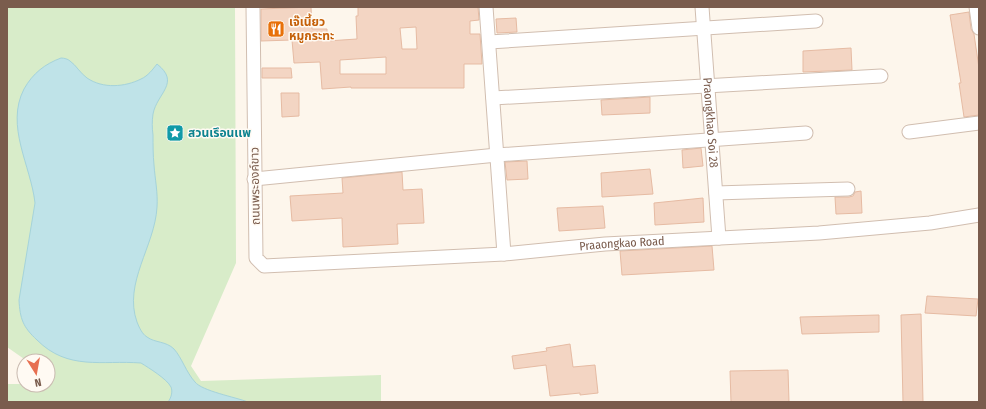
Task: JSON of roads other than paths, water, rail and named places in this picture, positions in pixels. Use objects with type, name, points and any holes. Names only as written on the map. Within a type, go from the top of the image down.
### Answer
[{"type":"street","name":"ถนนพระองค์ขาว","points":[[253,7],[254,180]]},
{"type":"street","points":[[486,7],[504,254]]},
{"type":"street","name":"Praongkhao Soi 28","points":[[702,7],[719,238]]},
{"type":"street","points":[[976,7],[979,28]]},
{"type":"street","points":[[489,42],[816,21]]},
{"type":"street","points":[[493,98],[881,76]]},
{"type":"street","points":[[909,132],[979,123]]},
{"type":"street","points":[[254,180],[497,155],[806,133]]},
{"type":"street","name":"Praaongkao Road","points":[[254,180],[256,258],[264,266],[504,254],[605,244],[819,233],[930,223],[979,215]]},
{"type":"street","points":[[716,193],[848,189]]},
{"type":"water","points":[[61,58],[69,60],[82,74],[93,82],[114,86],[128,84],[141,79],[146,76],[157,64],[164,71],[167,77],[166,88],[155,107],[152,122],[157,207],[155,222],[141,264],[134,293],[134,307],[137,322],[145,336],[171,346],[174,349],[192,378],[199,385],[211,391],[248,402],[168,402],[172,393],[172,389],[169,384],[158,374],[141,363],[99,363],[73,360],[49,350],[25,327],[21,318],[19,300],[35,203],[33,189],[18,132],[17,117],[19,103],[24,89],[35,74],[50,63]]},
{"type":"place","name":"เจ๊เนี้ยว หมูกระทะ","points":[[276,29]]},
{"type":"place","name":"สวนเรึอนเเพ","points":[[175,133]]}]
